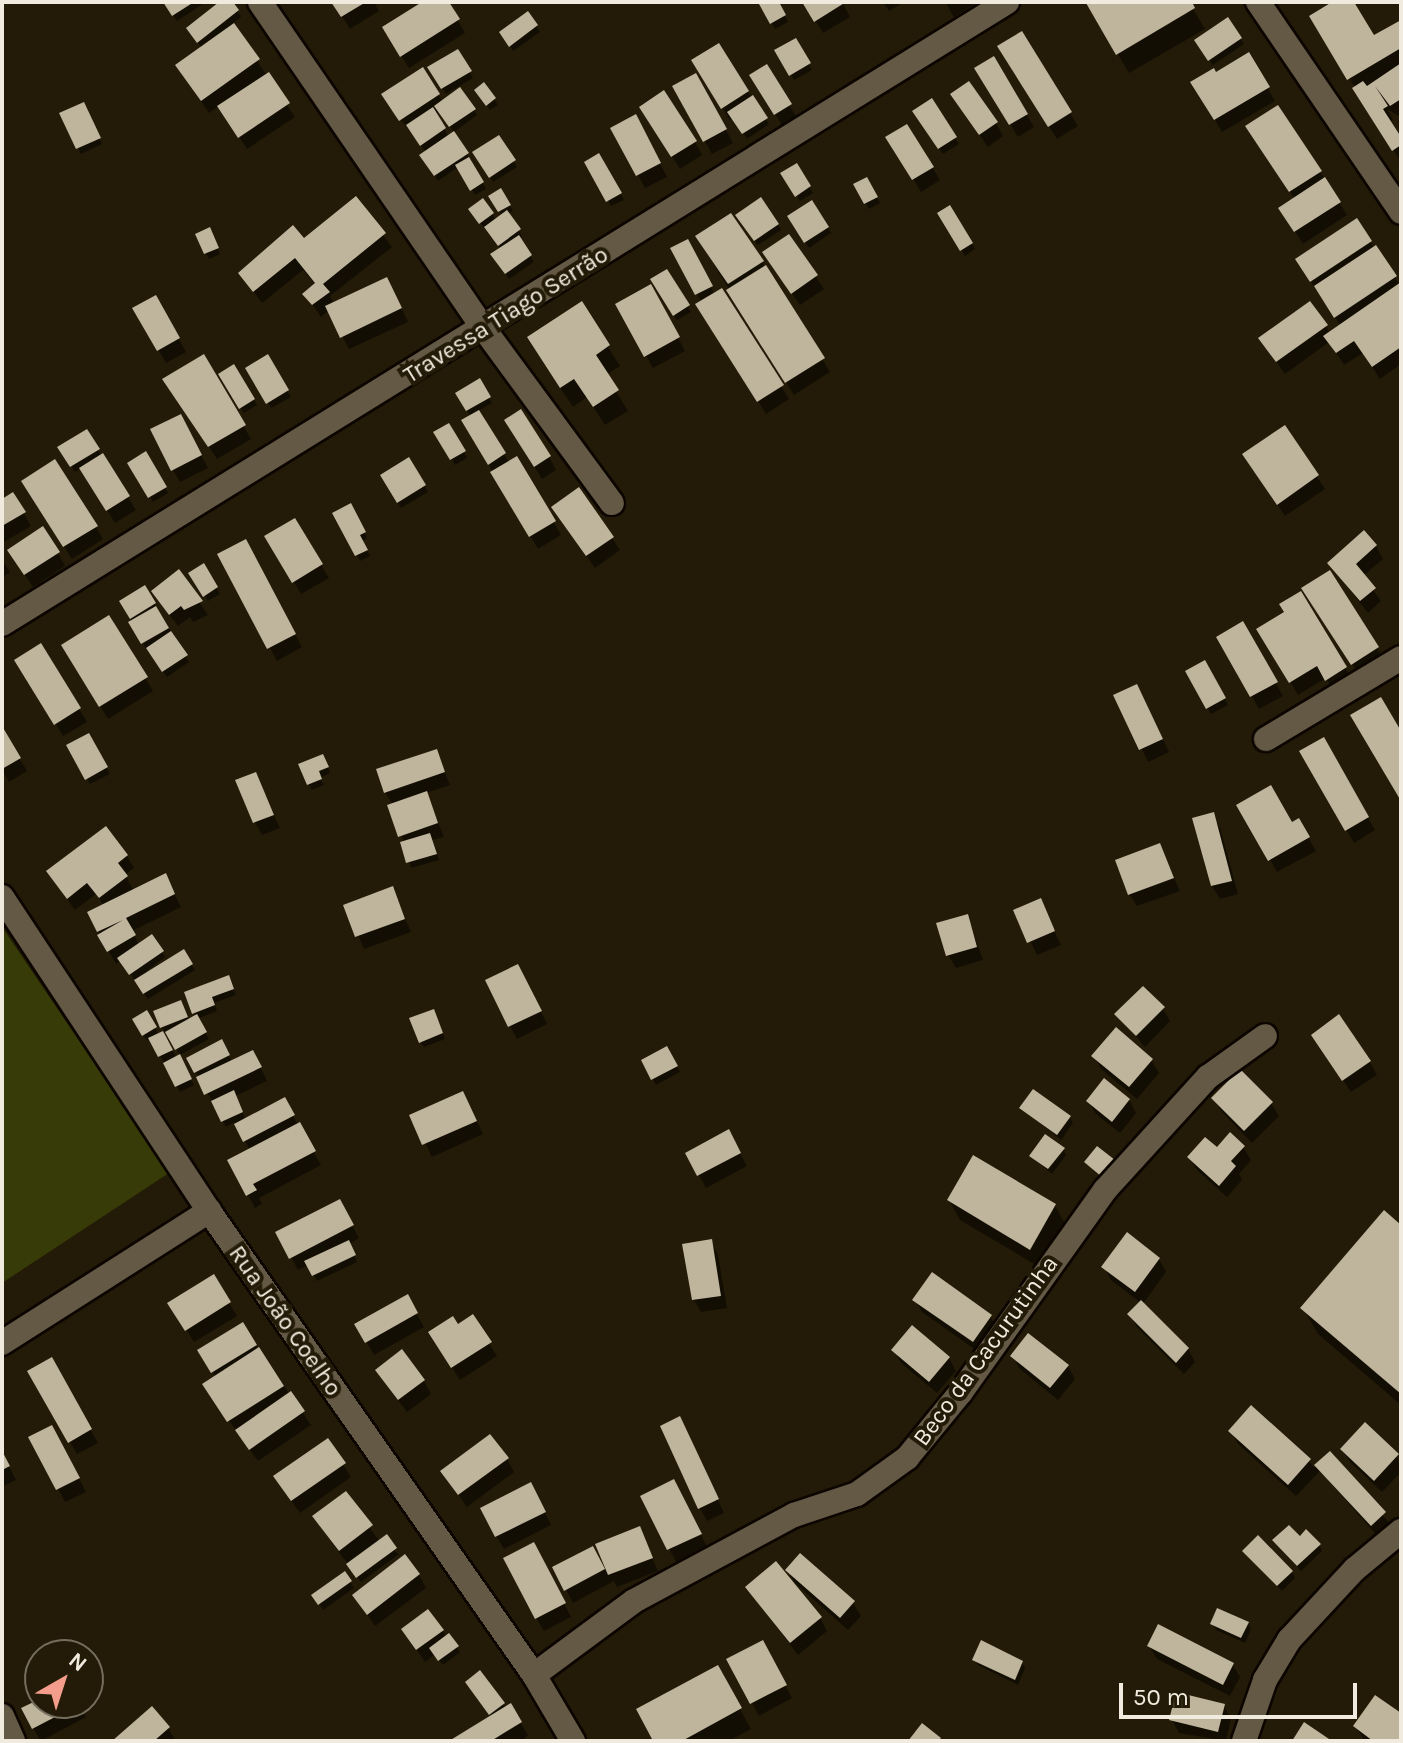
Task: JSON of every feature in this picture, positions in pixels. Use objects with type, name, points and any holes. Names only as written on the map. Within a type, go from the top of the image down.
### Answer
[{"type":"street","points":[[260,2],[484,329],[612,503]]},
{"type":"street","name":"Travessa Tiago Serrão","points":[[2,624],[484,329],[1007,2]]},
{"type":"street","points":[[1258,2],[1401,212]]},
{"type":"street","points":[[1266,739],[1401,658]]},
{"type":"street","name":"Rua João Coelho","points":[[2,897],[209,1211],[534,1675],[573,1741]]},
{"type":"street","name":"Beco da Cacurutinha","points":[[534,1675],[634,1601],[794,1515],[857,1494],[907,1458],[961,1392],[1105,1190],[1208,1077],[1265,1036]]},
{"type":"street","points":[[2,1343],[209,1211]]},
{"type":"street","points":[[1244,1741],[1265,1680],[1289,1640],[1355,1569],[1401,1531]]},
{"type":"street","points":[[2,1716],[13,1741]]},
{"type":"green space","points":[[2,927],[169,1173],[2,1283]]},
{"type":"building","points":[[163,2],[194,2],[172,16]]},
{"type":"building","points":[[219,2],[233,2],[239,10],[197,43],[186,28]]},
{"type":"building","points":[[331,2],[366,2],[341,17]]},
{"type":"building","points":[[422,2],[449,2],[460,19],[400,57],[382,27]]},
{"type":"building","points":[[779,2],[786,15],[770,24],[759,4]]},
{"type":"building","points":[[802,2],[846,2],[814,22]]},
{"type":"building","points":[[1192,2],[1195,8],[1116,55],[1086,3]]},
{"type":"building","points":[[1332,2],[1354,2],[1374,35],[1401,20],[1401,48],[1347,80],[1309,16]]},
{"type":"building","points":[[528,11],[538,25],[509,47],[499,32]]},
{"type":"building","points":[[1228,17],[1242,38],[1208,61],[1194,40]]},
{"type":"building","points":[[234,23],[260,59],[201,101],[175,65]]},
{"type":"building","points":[[1022,31],[1072,112],[1048,127],[997,46]]},
{"type":"building","points":[[796,38],[811,63],[789,76],[774,50]]},
{"type":"building","points":[[719,43],[749,91],[721,109],[691,60]]},
{"type":"building","points":[[458,49],[472,71],[441,89],[427,67]]},
{"type":"building","points":[[1249,52],[1270,87],[1214,120],[1190,82],[1214,68],[1216,72]]},
{"type":"building","points":[[994,56],[1028,114],[1009,125],[974,68]]},
{"type":"building","points":[[1401,63],[1401,99],[1390,106],[1375,86],[1388,106],[1383,109],[1401,137],[1401,145],[1392,151],[1352,88],[1363,81],[1367,86]]},
{"type":"building","points":[[767,64],[792,104],[774,115],[749,75]]},
{"type":"building","points":[[423,67],[440,94],[399,121],[381,94]]},
{"type":"building","points":[[269,72],[290,103],[238,138],[217,106]]},
{"type":"building","points":[[696,73],[727,129],[703,142],[672,86]]},
{"type":"building","points":[[969,81],[998,122],[979,135],[950,94]]},
{"type":"building","points":[[484,82],[496,98],[486,106],[474,90]]},
{"type":"building","points":[[460,87],[476,109],[449,127],[434,106]]},
{"type":"building","points":[[664,90],[697,141],[671,157],[639,107]]},
{"type":"building","points":[[753,95],[768,118],[742,134],[727,112]]},
{"type":"building","points":[[932,98],[957,137],[938,149],[912,111]]},
{"type":"building","points":[[84,102],[101,138],[76,149],[59,113]]},
{"type":"building","points":[[1278,105],[1322,171],[1289,192],[1245,126]]},
{"type":"building","points":[[433,107],[446,128],[420,146],[406,125]]},
{"type":"building","points":[[636,114],[661,163],[636,176],[610,128]]},
{"type":"building","points":[[907,124],[934,167],[912,180],[885,137]]},
{"type":"building","points":[[454,131],[469,153],[434,176],[419,155]]},
{"type":"building","points":[[499,135],[516,160],[489,178],[472,152]]},
{"type":"building","points":[[599,153],[622,193],[606,202],[584,162]]},
{"type":"building","points":[[469,157],[484,182],[470,191],[455,165]]},
{"type":"building","points":[[797,163],[811,186],[795,197],[780,173]]},
{"type":"building","points":[[867,177],[878,197],[864,204],[853,184]]},
{"type":"building","points":[[1325,177],[1341,202],[1294,232],[1278,208]]},
{"type":"building","points":[[501,188],[511,205],[498,212],[488,196]]},
{"type":"building","points":[[356,196],[386,233],[323,284],[330,292],[312,305],[302,294],[315,283],[295,258],[253,292],[238,273],[293,225],[304,238]]},
{"type":"building","points":[[761,197],[779,224],[754,241],[735,215]]},
{"type":"building","points":[[483,198],[494,213],[479,224],[468,209]]},
{"type":"building","points":[[812,200],[829,227],[804,243],[787,216]]},
{"type":"building","points":[[950,205],[973,243],[960,251],[937,213]]},
{"type":"building","points":[[507,210],[521,229],[498,246],[484,227]]},
{"type":"building","points":[[731,213],[764,261],[728,284],[695,236]]},
{"type":"building","points":[[1357,218],[1372,241],[1310,282],[1295,259]]},
{"type":"building","points":[[210,227],[219,248],[204,254],[195,234]]},
{"type":"building","points":[[789,234],[818,275],[791,294],[762,252]]},
{"type":"building","points":[[519,235],[532,255],[505,274],[490,254]]},
{"type":"building","points":[[688,239],[713,286],[695,295],[670,248]]},
{"type":"building","points":[[1376,245],[1397,276],[1334,318],[1314,286]]},
{"type":"building","points":[[766,265],[825,358],[785,383],[726,290]]},
{"type":"building","points":[[667,269],[690,305],[673,316],[650,279]]},
{"type":"building","points":[[387,277],[402,308],[340,338],[325,306]]},
{"type":"building","points":[[1401,282],[1401,347],[1372,367],[1354,341],[1336,353],[1323,336]]},
{"type":"building","points":[[651,284],[680,337],[644,357],[615,304]]},
{"type":"building","points":[[722,288],[784,385],[757,402],[695,304]]},
{"type":"building","points":[[156,295],[180,338],[157,351],[132,308]]},
{"type":"building","points":[[582,301],[610,345],[596,355],[619,390],[593,407],[574,379],[560,388],[527,337]]},
{"type":"building","points":[[1310,301],[1328,325],[1276,362],[1258,338]]},
{"type":"building","points":[[204,354],[246,425],[208,447],[162,379]]},
{"type":"building","points":[[268,354],[289,390],[266,404],[245,368]]},
{"type":"building","points":[[234,364],[255,399],[239,409],[218,374]]},
{"type":"building","points":[[480,378],[491,397],[466,411],[455,393]]},
{"type":"building","points":[[521,409],[551,456],[534,467],[504,420]]},
{"type":"building","points":[[479,410],[506,453],[488,465],[461,420]]},
{"type":"building","points":[[181,414],[202,455],[171,471],[150,429]]},
{"type":"building","points":[[449,423],[466,451],[450,460],[433,432]]},
{"type":"building","points":[[1285,425],[1319,475],[1277,505],[1242,454]]},
{"type":"building","points":[[87,429],[100,449],[70,467],[57,447]]},
{"type":"building","points":[[146,451],[167,487],[148,498],[127,463]]},
{"type":"building","points":[[103,453],[130,496],[106,511],[79,468]]},
{"type":"building","points":[[517,456],[556,521],[529,537],[490,472]]},
{"type":"building","points":[[409,457],[426,485],[397,503],[380,475]]},
{"type":"building","points":[[55,459],[98,526],[63,547],[21,481]]},
{"type":"building","points":[[579,487],[614,537],[586,556],[551,507]]},
{"type":"building","points":[[13,492],[26,512],[2,526],[2,499]]},
{"type":"building","points":[[351,503],[366,532],[360,535],[368,550],[355,556],[332,513]]},
{"type":"building","points":[[295,518],[323,564],[292,583],[264,536]]},
{"type":"building","points":[[43,526],[60,552],[24,575],[7,550]]},
{"type":"building","points":[[1364,530],[1377,545],[1356,564],[1376,588],[1360,601],[1327,563]]},
{"type":"building","points":[[246,539],[296,634],[267,649],[217,554]]},
{"type":"building","points":[[204,563],[218,587],[203,597],[188,573]]},
{"type":"building","points":[[179,569],[203,601],[184,610],[181,606],[169,615],[151,591]]},
{"type":"building","points":[[1330,570],[1379,647],[1351,665],[1301,588]]},
{"type":"building","points":[[145,585],[156,603],[130,619],[119,601]]},
{"type":"building","points":[[1301,591],[1347,667],[1325,681],[1317,666],[1289,683],[1256,629],[1284,612],[1279,604]]},
{"type":"building","points":[[156,606],[169,628],[141,644],[128,622]]},
{"type":"building","points":[[109,615],[148,677],[99,707],[61,645]]},
{"type":"building","points":[[1243,621],[1278,682],[1250,697],[1216,637]]},
{"type":"building","points":[[171,631],[188,655],[162,672],[146,648]]},
{"type":"building","points":[[41,643],[81,708],[54,725],[14,660]]},
{"type":"building","points":[[1205,660],[1226,698],[1206,709],[1185,671]]},
{"type":"building","points":[[1137,684],[1163,739],[1139,750],[1113,695]]},
{"type":"building","points":[[1381,697],[1401,731],[1401,801],[1350,715]]},
{"type":"building","points":[[2,726],[21,758],[2,769]]},
{"type":"building","points":[[89,733],[108,767],[85,780],[66,745]]},
{"type":"building","points":[[1324,737],[1369,817],[1345,831],[1299,751]]},
{"type":"building","points":[[437,749],[445,772],[384,793],[376,769]]},
{"type":"building","points":[[323,754],[329,767],[319,771],[322,779],[307,785],[298,764]]},
{"type":"building","points":[[256,772],[274,815],[253,823],[235,780]]},
{"type":"building","points":[[1271,785],[1292,822],[1299,818],[1310,837],[1268,861],[1236,805]]},
{"type":"building","points":[[427,791],[438,823],[398,837],[387,805]]},
{"type":"building","points":[[1214,812],[1232,881],[1211,886],[1192,818]]},
{"type":"building","points":[[106,826],[128,855],[118,863],[128,876],[99,898],[87,883],[67,899],[46,871]]},
{"type":"building","points":[[430,833],[437,854],[406,863],[400,842]]},
{"type":"building","points":[[1160,843],[1174,878],[1128,895],[1115,860]]},
{"type":"building","points":[[166,873],[175,894],[126,918],[136,935],[107,952],[97,935],[123,920],[97,932],[87,912]]},
{"type":"building","points":[[393,886],[405,919],[355,937],[343,905]]},
{"type":"building","points":[[1041,898],[1055,931],[1027,943],[1013,910]]},
{"type":"building","points":[[968,914],[977,947],[946,956],[936,923]]},
{"type":"building","points":[[152,934],[164,951],[129,975],[117,958]]},
{"type":"building","points":[[184,949],[193,964],[143,994],[134,980]]},
{"type":"building","points":[[518,964],[542,1011],[508,1027],[485,980]]},
{"type":"building","points":[[229,975],[234,989],[212,997],[215,1005],[192,1014],[184,992]]},
{"type":"building","points":[[1143,986],[1165,1007],[1136,1036],[1114,1014]]},
{"type":"building","points":[[181,1000],[188,1017],[160,1028],[153,1011]]},
{"type":"building","points":[[434,1009],[443,1033],[419,1043],[409,1018]]},
{"type":"building","points":[[147,1010],[157,1027],[142,1036],[132,1019]]},
{"type":"building","points":[[197,1014],[207,1032],[175,1050],[165,1032]]},
{"type":"building","points":[[1339,1014],[1371,1061],[1342,1081],[1311,1035]]},
{"type":"building","points":[[1116,1027],[1153,1059],[1129,1087],[1091,1056]]},
{"type":"building","points":[[163,1031],[173,1050],[158,1057],[148,1038]]},
{"type":"building","points":[[222,1039],[230,1055],[194,1073],[186,1058]]},
{"type":"building","points":[[667,1046],[678,1066],[651,1080],[641,1060]]},
{"type":"building","points":[[253,1050],[262,1067],[204,1095],[196,1077]]},
{"type":"building","points":[[180,1054],[192,1079],[175,1087],[163,1063]]},
{"type":"building","points":[[1240,1069],[1273,1102],[1244,1131],[1211,1098]]},
{"type":"building","points":[[1104,1078],[1130,1099],[1112,1122],[1086,1101]]},
{"type":"building","points":[[1033,1089],[1071,1116],[1057,1135],[1019,1108]]},
{"type":"building","points":[[234,1090],[243,1112],[221,1122],[211,1101]]},
{"type":"building","points":[[463,1091],[477,1121],[422,1145],[409,1115]]},
{"type":"building","points":[[285,1097],[295,1115],[243,1142],[234,1124]]},
{"type":"building","points":[[300,1122],[316,1151],[253,1184],[257,1190],[246,1196],[227,1160]]},
{"type":"building","points":[[729,1129],[741,1153],[697,1176],[685,1153]]},
{"type":"building","points":[[1230,1132],[1245,1146],[1231,1161],[1236,1166],[1219,1186],[1187,1157],[1205,1137],[1217,1147]]},
{"type":"building","points":[[1045,1134],[1065,1148],[1048,1169],[1029,1156]]},
{"type":"building","points":[[1097,1146],[1115,1160],[1102,1177],[1084,1162]]},
{"type":"building","points":[[973,1155],[1056,1204],[1030,1250],[947,1200]]},
{"type":"building","points":[[340,1199],[354,1225],[289,1259],[275,1232]]},
{"type":"building","points":[[1384,1210],[1401,1225],[1401,1394],[1300,1308]]},
{"type":"building","points":[[1127,1232],[1160,1258],[1135,1292],[1101,1267]]},
{"type":"building","points":[[712,1239],[721,1296],[692,1300],[682,1244]]},
{"type":"building","points":[[349,1240],[356,1255],[312,1276],[304,1261]]},
{"type":"building","points":[[932,1272],[992,1315],[973,1342],[912,1300]]},
{"type":"building","points":[[214,1274],[231,1302],[185,1331],[167,1303]]},
{"type":"building","points":[[408,1294],[418,1313],[365,1343],[354,1324]]},
{"type":"building","points":[[1141,1300],[1189,1348],[1176,1363],[1127,1314]]},
{"type":"building","points":[[473,1314],[492,1342],[451,1368],[428,1332],[453,1316],[458,1324]]},
{"type":"building","points":[[243,1322],[257,1345],[211,1373],[197,1350]]},
{"type":"building","points":[[912,1325],[950,1357],[929,1382],[891,1350]]},
{"type":"building","points":[[1028,1333],[1069,1365],[1050,1388],[1010,1356]]},
{"type":"building","points":[[259,1347],[284,1386],[227,1422],[202,1384]]},
{"type":"building","points":[[402,1349],[425,1380],[398,1400],[375,1370]]},
{"type":"building","points":[[52,1357],[92,1429],[68,1443],[27,1371]]},
{"type":"building","points":[[291,1391],[305,1411],[249,1450],[235,1430]]},
{"type":"building","points":[[1251,1405],[1311,1459],[1288,1485],[1228,1431]]},
{"type":"building","points":[[680,1416],[719,1499],[698,1509],[660,1426]]},
{"type":"building","points":[[1365,1422],[1399,1454],[1374,1481],[1340,1449]]},
{"type":"building","points":[[52,1425],[80,1478],[56,1490],[28,1437]]},
{"type":"building","points":[[490,1434],[509,1458],[458,1495],[440,1471]]},
{"type":"building","points":[[328,1438],[346,1463],[291,1501],[273,1476]]},
{"type":"building","points":[[2,1451],[10,1466],[2,1470]]},
{"type":"building","points":[[1330,1451],[1386,1512],[1371,1526],[1314,1465]]},
{"type":"building","points":[[674,1479],[702,1534],[667,1550],[640,1496]]},
{"type":"building","points":[[531,1482],[546,1512],[495,1537],[480,1508]]},
{"type":"building","points":[[346,1491],[373,1525],[339,1551],[312,1516]]},
{"type":"building","points":[[1289,1525],[1300,1536],[1306,1529],[1321,1544],[1297,1566],[1272,1540]]},
{"type":"building","points":[[640,1526],[653,1558],[608,1575],[595,1544]]},
{"type":"building","points":[[387,1534],[397,1548],[356,1578],[346,1564]]},
{"type":"building","points":[[1258,1535],[1293,1571],[1277,1586],[1242,1551]]},
{"type":"building","points":[[534,1542],[566,1603],[535,1619],[503,1558]]},
{"type":"building","points":[[593,1546],[605,1569],[564,1591],[552,1567]]},
{"type":"building","points":[[800,1553],[855,1601],[840,1618],[785,1570]]},
{"type":"building","points":[[405,1554],[420,1574],[367,1615],[352,1595]]},
{"type":"building","points":[[776,1561],[822,1617],[790,1643],[745,1587]]},
{"type":"building","points":[[345,1571],[352,1581],[318,1605],[311,1595]]},
{"type":"building","points":[[1217,1608],[1249,1622],[1241,1638],[1210,1624]]},
{"type":"building","points":[[428,1609],[444,1630],[416,1650],[401,1629]]},
{"type":"building","points":[[1158,1624],[1234,1663],[1223,1685],[1147,1646]]},
{"type":"building","points":[[449,1633],[459,1646],[438,1661],[429,1648]]},
{"type":"building","points":[[763,1640],[787,1685],[750,1704],[726,1659]]},
{"type":"building","points":[[981,1640],[1023,1661],[1015,1680],[972,1660]]},
{"type":"building","points":[[718,1665],[742,1708],[682,1741],[653,1741],[636,1709]]},
{"type":"building","points":[[480,1670],[505,1703],[489,1715],[465,1682]]},
{"type":"building","points":[[1176,1692],[1225,1704],[1218,1732],[1169,1720]]},
{"type":"building","points":[[1375,1695],[1401,1713],[1401,1741],[1373,1741],[1353,1726]]},
{"type":"building","points":[[511,1703],[522,1722],[491,1741],[449,1741]]},
{"type":"building","points":[[152,1706],[170,1727],[154,1741],[112,1741]]},
{"type":"building","points":[[27,1719],[51,1719],[32,1729]]},
{"type":"building","points":[[1304,1722],[1332,1741],[1292,1741]]},
{"type":"building","points":[[922,1723],[941,1738],[938,1741],[908,1741]]}]
